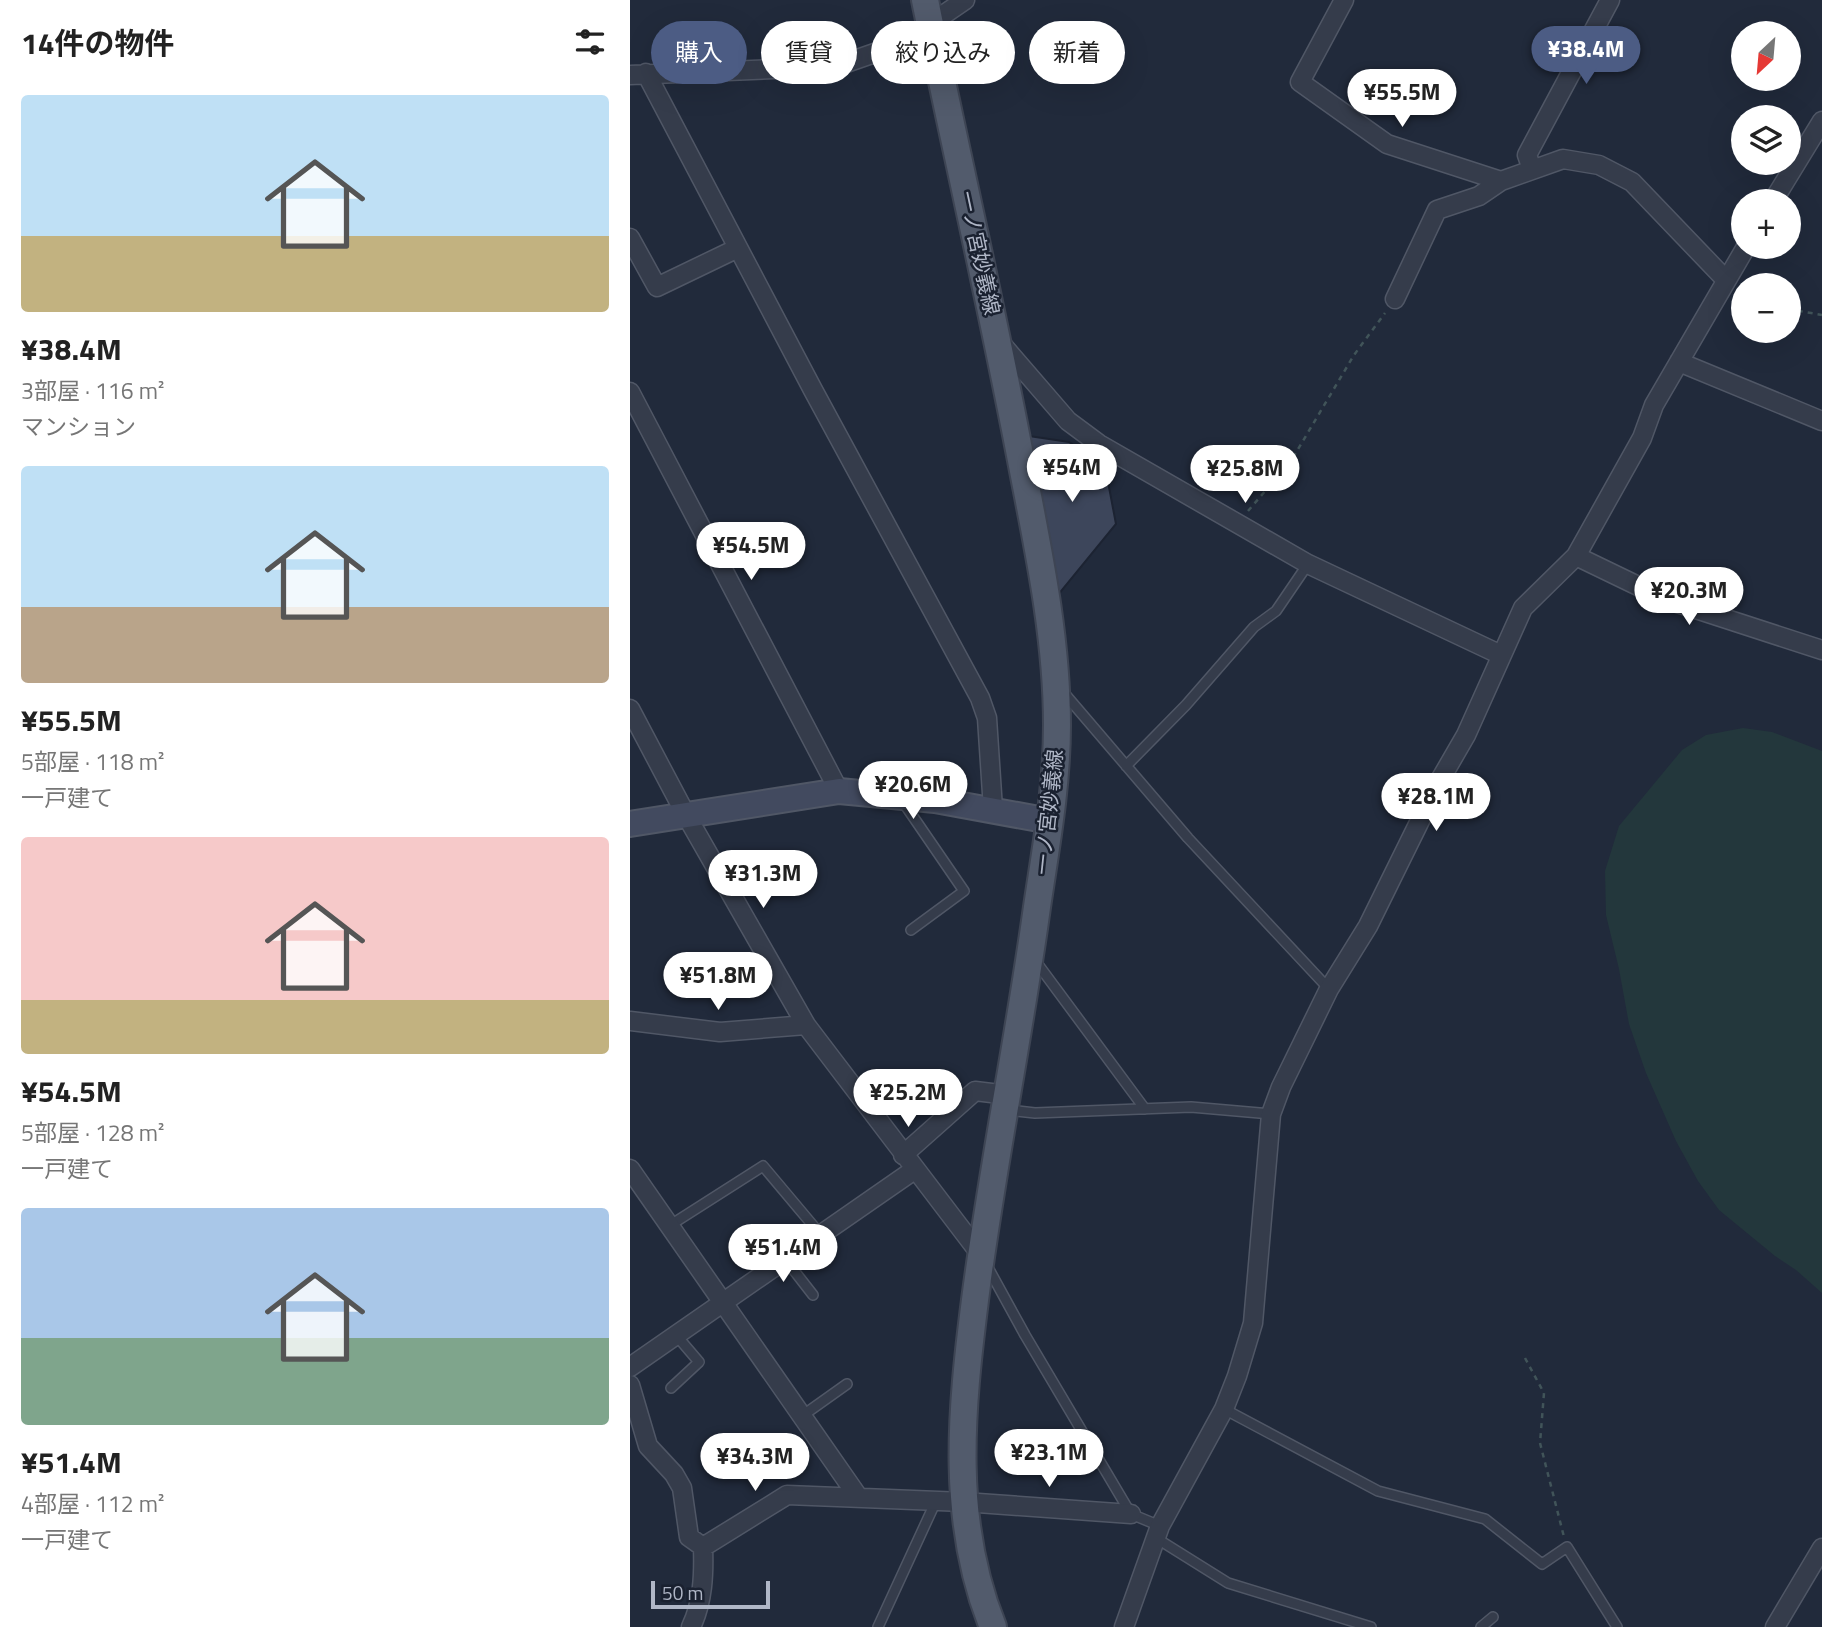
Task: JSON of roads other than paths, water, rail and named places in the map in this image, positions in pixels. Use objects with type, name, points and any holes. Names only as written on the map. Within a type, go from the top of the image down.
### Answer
[{"type":"main road","name":"一ノ宮妙義線","points":[[929,19],[999,341],[1054,647],[1056,684],[1056,785],[981,1255],[963,1407],[961,1452],[964,1503],[977,1580],[993,1627]]},
{"type":"street","points":[[965,0],[846,63],[823,67],[638,74],[738,248],[980,698],[987,718],[993,809]]},
{"type":"street","points":[[1344,0],[1300,82],[1387,144],[1501,181]]},
{"type":"street","points":[[1532,170],[1527,155],[1610,0]]},
{"type":"street","points":[[1780,189],[1822,121]]},
{"type":"street","points":[[1395,299],[1437,210],[1479,196],[1501,181],[1563,159],[1600,165],[1632,182],[1726,280]]},
{"type":"street","points":[[630,239],[657,287],[738,248]]},
{"type":"street","points":[[1124,1627],[1158,1532],[1224,1409],[1253,1323],[1271,1114],[1281,1087],[1329,989],[1368,926],[1440,780],[1466,735],[1523,608],[1576,556],[1642,438],[1654,405],[1739,259]]},
{"type":"street","points":[[999,341],[1068,421],[1099,444],[1308,564],[1501,655]]},
{"type":"street","points":[[1679,362],[1822,421]]},
{"type":"street","points":[[630,392],[839,791]]},
{"type":"street","points":[[1576,556],[1665,599],[1822,650]]},
{"type":"street","points":[[630,709],[686,815],[806,1025],[981,1255]]},
{"type":"street","points":[[630,824],[839,791],[935,800],[1050,821]]},
{"type":"street","points":[[630,1021],[720,1032],[806,1025]]},
{"type":"street","points":[[630,1367],[821,1234],[909,1163],[975,1091],[1007,1103]]},
{"type":"street","points":[[630,1170],[859,1498]]},
{"type":"street","points":[[630,1385],[648,1446],[674,1474],[682,1488],[689,1537],[703,1547]]},
{"type":"street","points":[[703,1547],[787,1495],[936,1501],[1132,1514]]},
{"type":"street","points":[[691,1627],[699,1611],[704,1570],[703,1547]]},
{"type":"street","points":[[1775,1627],[1822,1548]]},
{"type":"lane","points":[[1126,766],[1186,705],[1254,627],[1276,611],[1308,564]]},
{"type":"lane","points":[[1056,684],[1188,838],[1329,989]]},
{"type":"lane","points":[[900,798],[964,891],[911,930]]},
{"type":"lane","points":[[1031,954],[1146,1109]]},
{"type":"lane","points":[[1007,1103],[1035,1113],[1191,1107],[1271,1114]]},
{"type":"lane","points":[[669,1226],[763,1166],[821,1234]]},
{"type":"lane","points":[[981,1255],[1025,1335],[1132,1514],[1228,1583],[1371,1627]]},
{"type":"lane","points":[[785,1259],[813,1295]]},
{"type":"lane","points":[[671,1388],[699,1362],[676,1335]]},
{"type":"lane","points":[[802,1416],[847,1384]]},
{"type":"lane","points":[[1224,1409],[1378,1491],[1485,1518],[1542,1564],[1567,1547],[1617,1627]]},
{"type":"lane","points":[[878,1627],[936,1501]]},
{"type":"lane","points":[[1481,1627],[1493,1617]]}]
